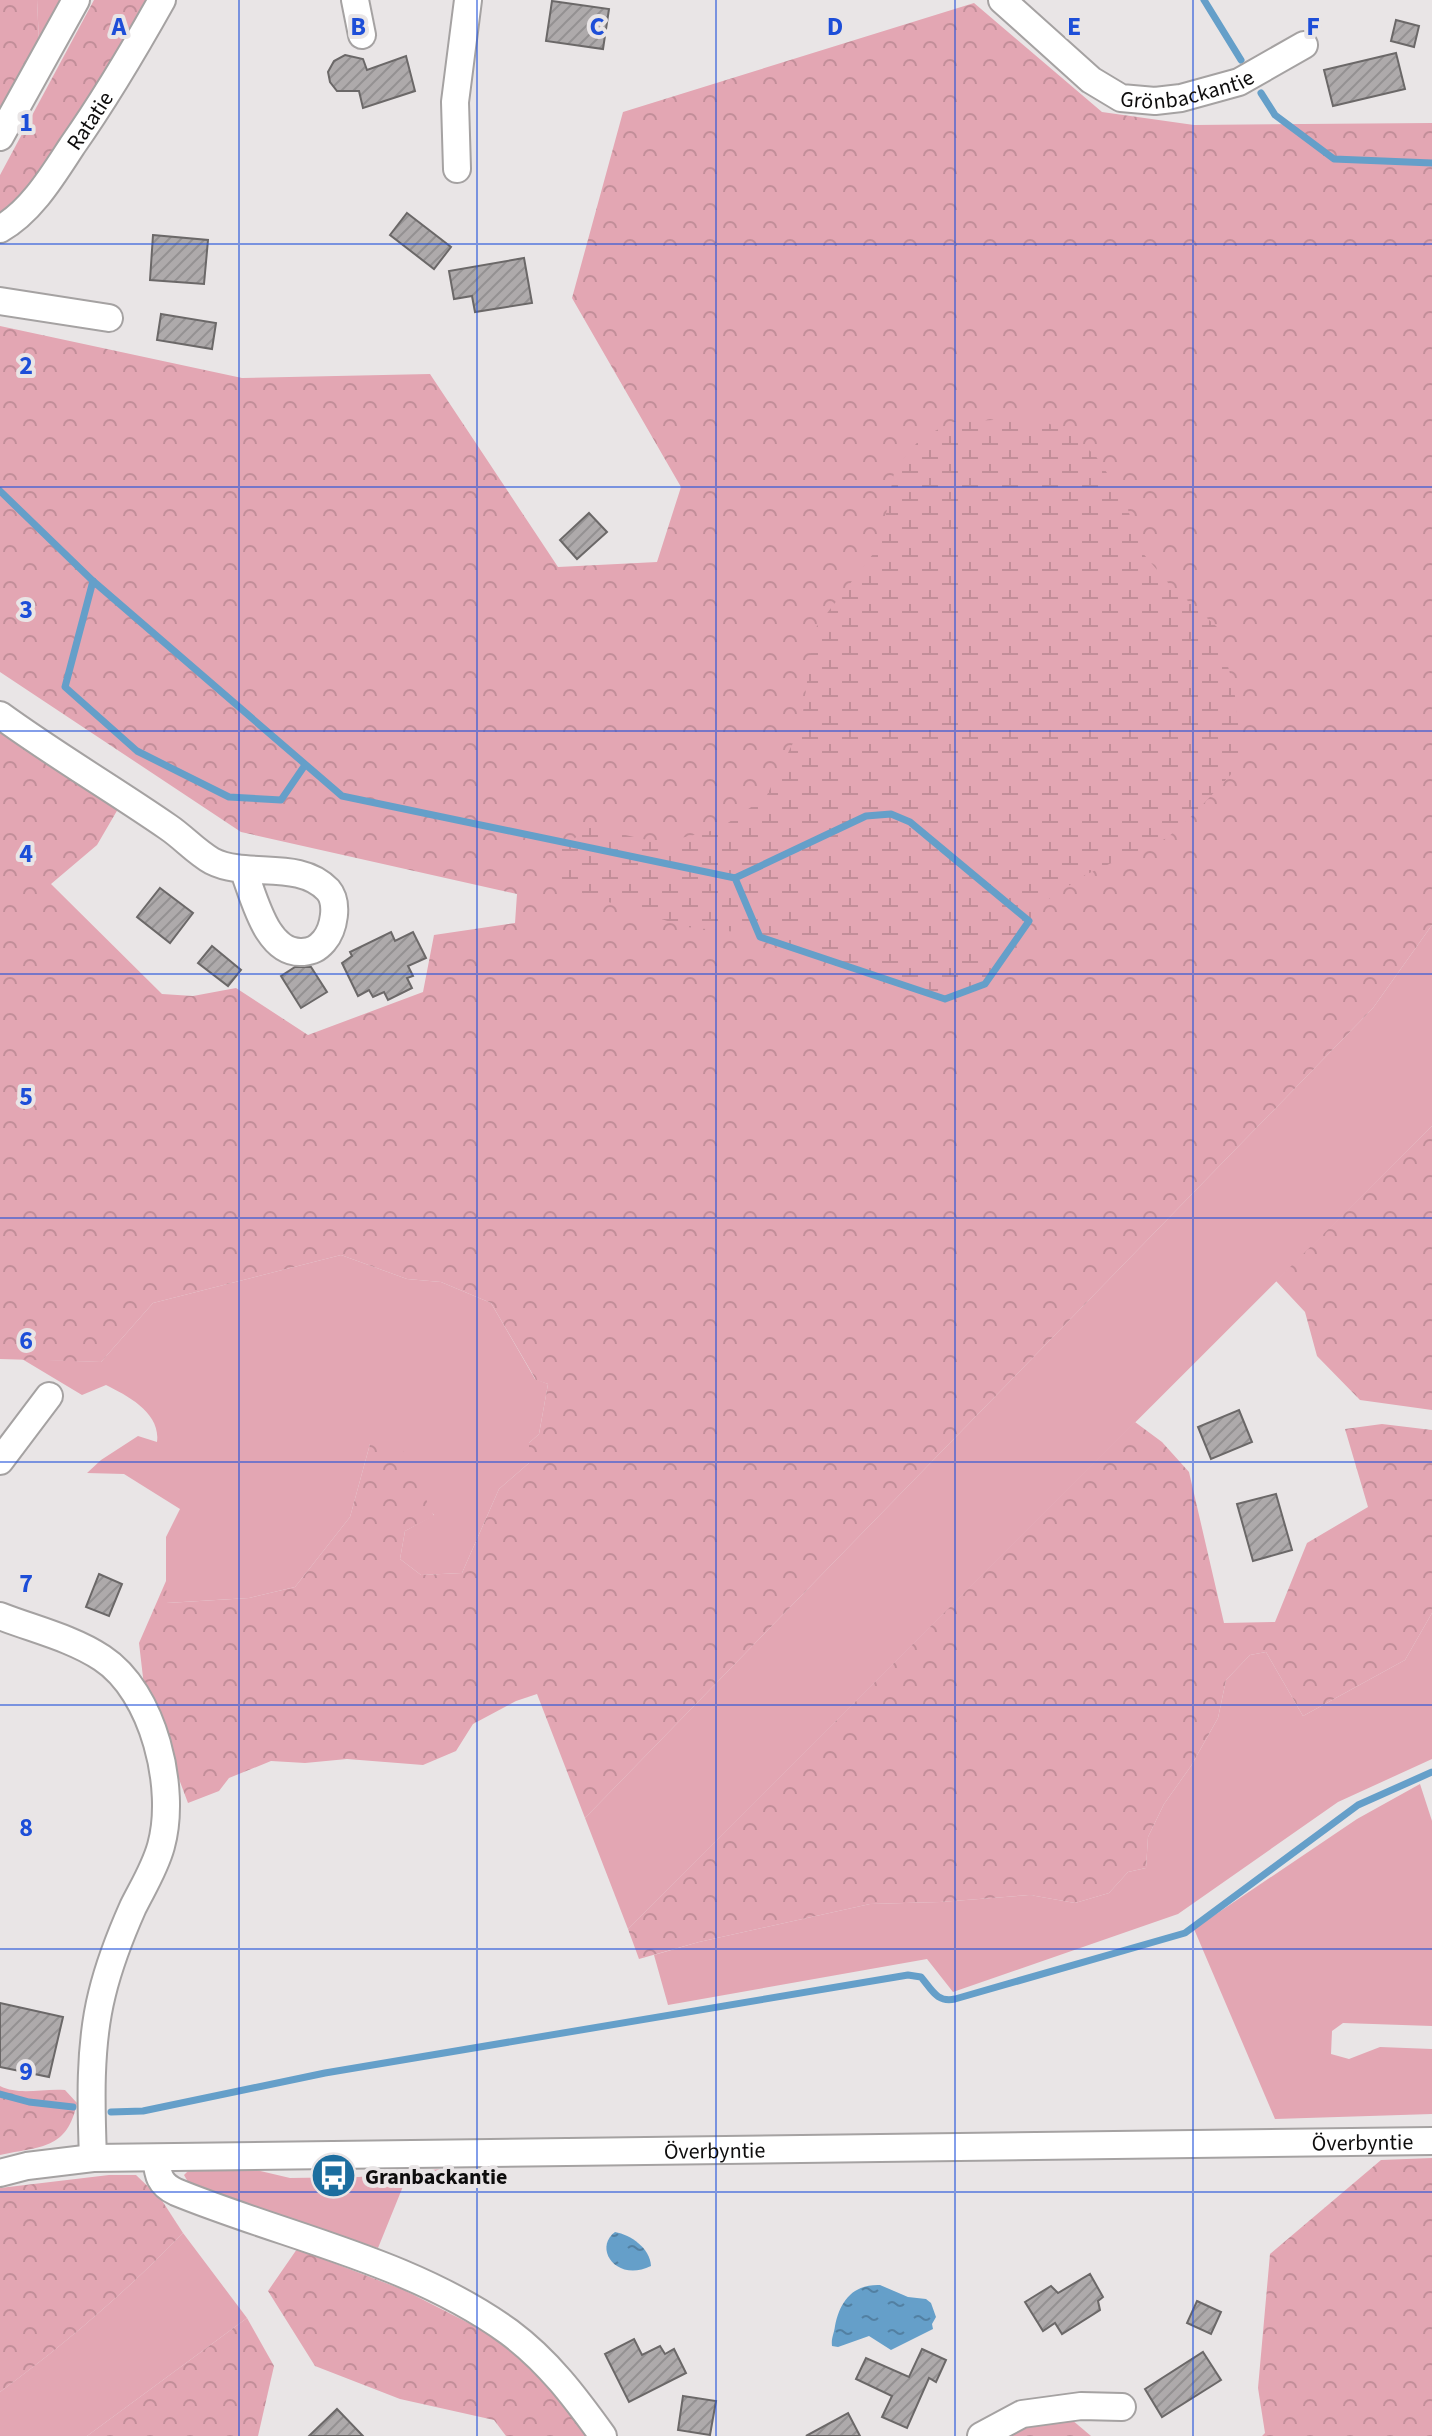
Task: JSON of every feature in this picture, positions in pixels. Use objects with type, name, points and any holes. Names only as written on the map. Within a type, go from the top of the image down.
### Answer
[{"type":"street","points":[[0,137],[76,0]]},
{"type":"street","name":"Ratatie","points":[[0,229],[22,213],[52,176],[116,82],[162,0]]},
{"type":"street","points":[[355,0],[362,35]]},
{"type":"street","points":[[457,169],[455,102],[468,0]]},
{"type":"street","name":"Grönbackantie","points":[[1002,0],[1091,80],[1121,98],[1155,101],[1181,98],[1239,82],[1304,45]]},
{"type":"street","points":[[0,301],[109,318]]},
{"type":"street","points":[[0,715],[170,828],[211,861],[243,869]]},
{"type":"street","points":[[0,1461],[49,1396]]},
{"type":"street","points":[[0,1616],[81,1647],[103,1659],[125,1681],[144,1711],[163,1765],[166,1820],[161,1847],[150,1877],[133,1908],[102,1995],[93,2058],[93,2158]]},
{"type":"street","name":"Överbyntie","points":[[0,2173],[27,2166],[93,2158],[1432,2141]]},
{"type":"street","points":[[156,2158],[158,2176],[164,2186],[176,2192],[412,2279],[465,2305],[509,2332],[566,2385],[603,2436]]},
{"type":"street","points":[[981,2436],[1022,2414],[1081,2406],[1122,2407]]},
{"type":"green space","points":[[0,0],[37,0],[39,42],[0,114]]},
{"type":"green space","points":[[37,0],[62,0],[39,42]]},
{"type":"green space","points":[[94,0],[149,0],[32,191],[0,217],[0,175]]},
{"type":"green space","points":[[974,3],[1102,112],[1194,125],[1432,123],[1432,925],[1373,1008],[585,1818],[537,1694],[516,1701],[473,1724],[456,1751],[423,1765],[347,1759],[305,1763],[271,1761],[229,1778],[219,1791],[188,1803],[144,1686],[139,1643],[166,1581],[167,1603],[249,1598],[295,1587],[350,1517],[370,1444],[400,1445],[434,1516],[405,1531],[400,1559],[421,1575],[462,1573],[499,1489],[529,1463],[529,1443],[539,1434],[548,1384],[536,1380],[491,1303],[441,1282],[407,1279],[341,1255],[153,1303],[101,1362],[0,1359],[0,729],[118,809],[97,845],[51,884],[162,994],[193,996],[236,988],[308,1035],[423,992],[434,935],[515,923],[517,894],[241,832],[0,672],[0,326],[242,378],[430,374],[558,567],[657,562],[681,487],[572,298],[623,112]]},
{"type":"green space","points":[[1034,418],[1063,429],[1095,455],[1125,500],[1141,551],[1169,584],[1217,627],[1234,688],[1241,746],[1234,771],[1194,814],[1167,838],[1085,875],[1041,904],[985,984],[945,999],[747,933],[686,927],[562,887],[556,851],[591,827],[660,843],[719,829],[766,797],[801,727],[814,630],[880,545],[895,468],[922,437],[954,422]]},
{"type":"green space","points":[[1432,925],[1432,1126],[628,1929],[585,1818],[1373,1008]]},
{"type":"green space","points":[[1432,1126],[1432,1410],[1360,1400],[1317,1356],[1305,1312],[1276,1281]]},
{"type":"green space","points":[[341,1255],[407,1279],[441,1282],[491,1303],[535,1379],[548,1384],[539,1434],[529,1443],[529,1463],[499,1489],[462,1573],[421,1575],[400,1559],[405,1531],[434,1515],[370,1444],[350,1517],[295,1587],[249,1598],[166,1603],[166,1537],[180,1509],[124,1474],[87,1473],[138,1436],[157,1442],[154,1422],[141,1407],[106,1385],[82,1395],[22,1359],[101,1362],[153,1303]]},
{"type":"green space","points":[[1135,1422],[1162,1442],[1189,1472],[1224,1623],[1275,1622],[1307,1543],[1368,1507],[1345,1429],[1382,1424],[1432,1430],[1432,1613],[1405,1660],[1303,1716],[1266,1652],[1250,1655],[1226,1680],[1218,1718],[1191,1766],[1164,1804],[1148,1837],[1146,1868],[1128,1872],[1109,1893],[1075,1903],[1030,1895],[870,1904],[699,1942],[639,1959],[628,1929]]},
{"type":"green space","points":[[1432,1613],[1432,1759],[1338,1802],[1178,1914],[953,1992],[927,1959],[668,2005],[654,1955],[699,1942],[870,1904],[1030,1895],[1075,1903],[1109,1893],[1128,1872],[1146,1868],[1148,1837],[1164,1804],[1191,1766],[1218,1718],[1226,1680],[1250,1655],[1266,1652],[1303,1716],[1405,1660]]},
{"type":"green space","points":[[1420,1784],[1432,1821],[1432,2026],[1343,2023],[1332,2031],[1331,2054],[1349,2059],[1380,2047],[1432,2049],[1432,2114],[1275,2119],[1194,1929],[1357,1819]]},
{"type":"green space","points":[[0,2086],[24,2091],[65,2090],[77,2103],[67,2130],[59,2138],[40,2147],[0,2155]]},
{"type":"green space","points":[[1432,2158],[1432,2436],[1262,2436],[1265,2433],[1258,2388],[1270,2254],[1381,2160]]},
{"type":"green space","points":[[191,2168],[252,2169],[290,2178],[359,2177],[441,2169],[445,2179],[406,2179],[378,2248],[192,2189],[184,2175]]},
{"type":"green space","points":[[109,2175],[136,2175],[161,2199],[183,2233],[95,2316],[0,2392],[0,2188]]},
{"type":"green space","points":[[183,2233],[247,2318],[87,2436],[0,2436],[0,2392],[95,2316]]},
{"type":"green space","points":[[297,2249],[404,2290],[498,2338],[555,2389],[590,2436],[506,2436],[494,2420],[400,2399],[315,2366],[268,2291]]},
{"type":"green space","points":[[247,2318],[274,2366],[258,2436],[87,2436]]},
{"type":"green space","points":[[1065,2414],[1091,2436],[1002,2436],[1020,2425]]},
{"type":"water","points":[[615,2232],[639,2243],[651,2266],[639,2270],[618,2267],[607,2254],[606,2246]]},
{"type":"water","points":[[880,2285],[931,2303],[936,2317],[933,2329],[891,2350],[869,2336],[838,2347],[832,2346],[837,2317],[844,2302],[862,2287]]},
{"type":"building","points":[[552,1],[609,9],[603,49],[546,41]]},
{"type":"building","points":[[1396,20],[1419,26],[1414,47],[1391,41]]},
{"type":"building","points":[[1396,53],[1405,89],[1333,106],[1324,70]]},
{"type":"building","points":[[345,55],[363,59],[367,70],[406,56],[415,91],[363,108],[359,91],[337,91],[330,82],[328,72],[334,61]]},
{"type":"building","points":[[407,213],[451,247],[434,269],[390,235]]},
{"type":"building","points":[[153,235],[208,240],[204,284],[150,280]]},
{"type":"building","points":[[524,258],[532,303],[475,312],[472,296],[454,299],[449,271]]},
{"type":"building","points":[[161,314],[216,323],[212,349],[157,340]]},
{"type":"building","points":[[589,513],[607,532],[577,559],[560,540]]},
{"type":"building","points":[[160,888],[193,913],[170,943],[137,917]]},
{"type":"building","points":[[391,932],[395,941],[413,932],[426,958],[408,966],[413,976],[407,978],[412,988],[388,1000],[384,992],[373,997],[369,990],[358,996],[342,963],[352,956],[350,952]]},
{"type":"building","points":[[212,946],[241,970],[228,986],[198,963]]},
{"type":"building","points":[[295,967],[311,967],[327,992],[301,1008],[281,976]]},
{"type":"building","points":[[1239,1410],[1252,1442],[1211,1459],[1198,1427]]},
{"type":"building","points":[[1276,1494],[1292,1550],[1253,1561],[1237,1504]]},
{"type":"building","points":[[99,1574],[122,1584],[109,1616],[86,1607]]},
{"type":"building","points":[[0,2003],[63,2017],[49,2077],[0,2067]]},
{"type":"building","points":[[1090,2274],[1103,2297],[1098,2301],[1100,2310],[1062,2334],[1055,2323],[1043,2331],[1025,2302],[1051,2286],[1058,2293]]},
{"type":"building","points":[[1197,2301],[1221,2312],[1211,2334],[1187,2323]]},
{"type":"building","points":[[634,2339],[642,2355],[660,2346],[665,2354],[674,2349],[686,2373],[629,2402],[605,2354]]},
{"type":"building","points":[[922,2349],[946,2360],[936,2382],[929,2378],[907,2428],[882,2417],[892,2396],[856,2379],[866,2358],[909,2377]]},
{"type":"building","points":[[1203,2352],[1221,2380],[1162,2417],[1145,2389]]},
{"type":"building","points":[[683,2396],[716,2401],[710,2435],[678,2430]]},
{"type":"building","points":[[337,2409],[363,2436],[309,2436]]},
{"type":"building","points":[[848,2413],[860,2436],[806,2436]]},
{"type":"waterway","points":[[1204,0],[1241,60]]},
{"type":"waterway","points":[[1261,93],[1275,115],[1334,159],[1432,163]]},
{"type":"waterway","points":[[0,491],[93,581],[342,796],[735,878],[866,816],[891,814],[910,822],[1029,921],[985,984],[945,999],[760,937],[735,878]]},
{"type":"waterway","points":[[93,581],[65,687],[137,751],[229,797],[281,800],[305,765]]},
{"type":"waterway","points":[[111,2112],[143,2111],[325,2073],[908,1975],[921,1977],[939,1997],[955,1999],[1185,1933],[1358,1805],[1432,1772]]},
{"type":"waterway","points":[[0,2094],[29,2102],[73,2107]]},
{"type":"place","name":"Granbackantie","points":[[334,2176]]}]
